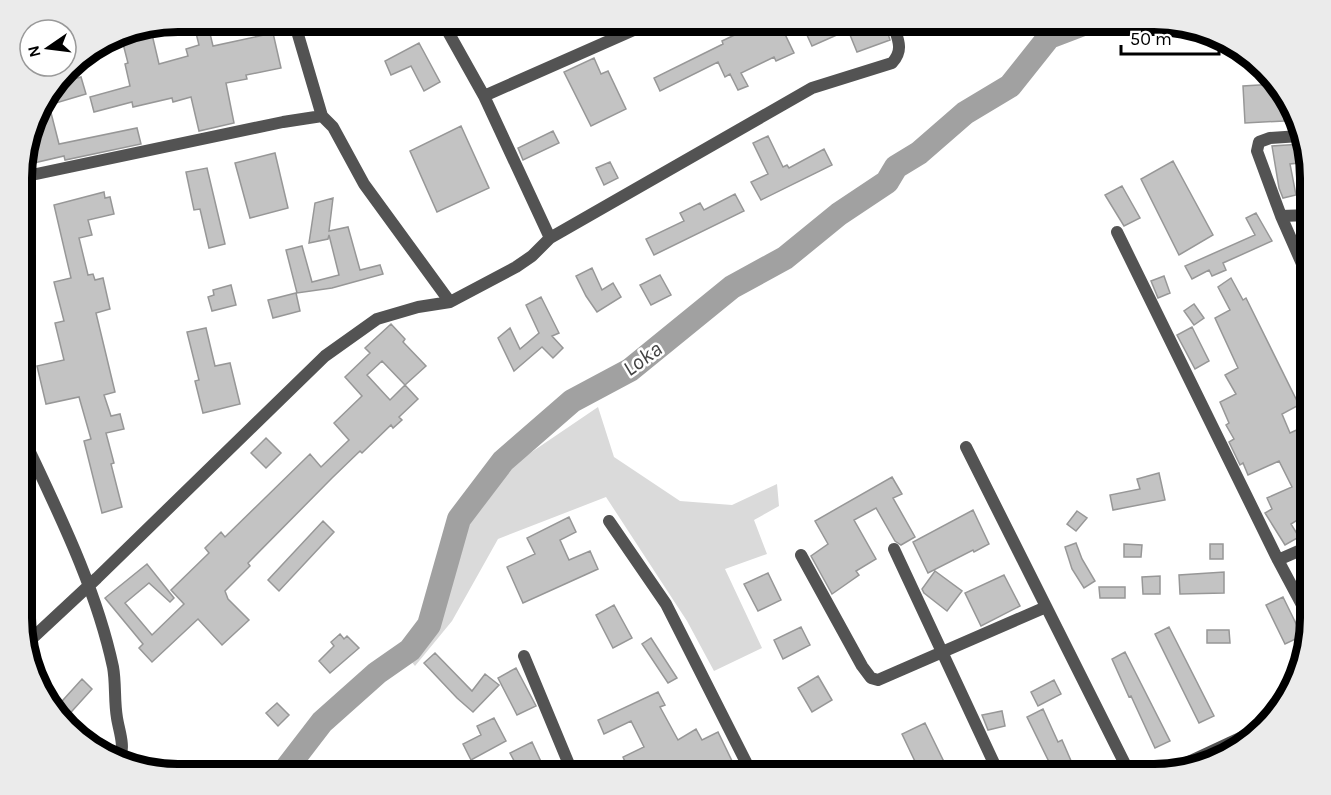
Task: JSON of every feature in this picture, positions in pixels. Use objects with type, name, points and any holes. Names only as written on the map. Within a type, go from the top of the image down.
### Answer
[{"type":"street","points":[[297,32],[322,116],[333,127],[364,184],[450,302]]},
{"type":"street","points":[[448,32],[484,96],[550,238]]},
{"type":"street","points":[[484,96],[629,32]]},
{"type":"street","points":[[33,637],[325,356],[377,320],[418,307],[450,302],[524,262],[550,238],[812,88],[892,63],[899,56],[899,44],[895,32]]},
{"type":"street","points":[[32,175],[283,122],[322,116]]},
{"type":"street","points":[[1294,136],[1270,138],[1259,142],[1257,151],[1299,257]]},
{"type":"street","points":[[1281,216],[1299,215]]},
{"type":"street","points":[[1118,232],[1299,599]]},
{"type":"street","points":[[966,447],[1124,763]]},
{"type":"street","points":[[32,457],[88,585],[114,669],[121,752]]},
{"type":"street","points":[[609,521],[666,604],[747,763]]},
{"type":"street","points":[[894,549],[994,763]]},
{"type":"street","points":[[1278,560],[1299,551]]},
{"type":"street","points":[[801,555],[862,666],[871,678],[878,680],[1046,607]]},
{"type":"street","points":[[524,657],[567,764]]},
{"type":"shaded area","points":[[598,407],[614,457],[680,501],[732,505],[777,484],[779,506],[754,520],[767,554],[725,569],[762,648],[714,671],[687,621],[606,497],[498,539],[452,621],[415,666],[401,649],[416,632],[451,537],[514,464]]},
{"type":"building","points":[[196,32],[210,32],[213,46],[273,33],[281,68],[246,75],[247,79],[226,83],[234,123],[199,131],[191,97],[173,102],[172,98],[133,107],[132,102],[94,112],[90,97],[130,86],[125,64],[128,63],[123,43],[152,34],[159,64],[188,56],[186,49],[199,45]]},
{"type":"building","points":[[741,32],[784,32],[794,53],[776,61],[774,57],[741,73],[748,86],[738,90],[730,74],[725,77],[718,62],[660,91],[654,78],[723,44],[722,41]]},
{"type":"building","points":[[806,32],[844,32],[812,46]]},
{"type":"building","points":[[849,32],[887,32],[890,40],[857,52]]},
{"type":"building","points":[[419,43],[440,82],[424,91],[411,66],[391,75],[385,61]]},
{"type":"building","points":[[594,58],[601,74],[608,71],[626,109],[591,126],[564,72]]},
{"type":"building","points":[[81,77],[86,94],[52,104],[62,89],[68,81]]},
{"type":"building","points":[[1265,85],[1280,105],[1284,121],[1245,123],[1243,86]]},
{"type":"building","points":[[50,108],[59,144],[137,128],[141,144],[65,160],[64,156],[33,163],[36,140]]},
{"type":"building","points":[[461,126],[489,188],[437,212],[410,151]]},
{"type":"building","points":[[553,131],[559,143],[523,160],[518,148]]},
{"type":"building","points":[[768,136],[783,167],[787,165],[789,168],[824,149],[832,165],[761,200],[751,182],[768,174],[753,143]]},
{"type":"building","points":[[1296,144],[1298,163],[1290,164],[1296,195],[1283,198],[1279,188],[1272,146]]},
{"type":"building","points":[[275,153],[288,208],[250,218],[235,163]]},
{"type":"building","points":[[1173,161],[1213,235],[1179,255],[1141,179]]},
{"type":"building","points":[[610,162],[618,178],[604,185],[596,168]]},
{"type":"building","points":[[207,168],[225,244],[209,248],[200,209],[194,210],[186,172]]},
{"type":"building","points":[[1122,186],[1140,218],[1124,226],[1105,195]]},
{"type":"building","points":[[104,192],[105,198],[110,197],[114,214],[88,220],[92,235],[79,238],[88,275],[93,274],[95,280],[103,278],[110,309],[96,313],[115,392],[104,395],[111,416],[120,414],[124,429],[106,433],[122,507],[102,513],[84,441],[91,439],[79,397],[46,404],[37,366],[64,360],[55,323],[64,321],[54,282],[71,278],[54,205]]},
{"type":"building","points":[[735,194],[744,211],[654,255],[646,239],[684,221],[680,213],[700,203],[704,210]]},
{"type":"building","points":[[333,198],[329,231],[348,227],[360,270],[380,265],[383,274],[332,288],[297,293],[286,250],[302,246],[312,282],[339,275],[329,235],[328,239],[309,243],[315,203]]},
{"type":"building","points":[[1256,213],[1272,241],[1223,263],[1226,270],[1212,276],[1209,270],[1192,279],[1185,266],[1255,235],[1246,218]]},
{"type":"building","points":[[592,268],[602,290],[613,283],[621,297],[597,312],[576,276]]},
{"type":"building","points":[[660,275],[671,295],[651,305],[640,285]]},
{"type":"building","points":[[1164,276],[1170,293],[1158,298],[1151,281]]},
{"type":"building","points":[[1231,278],[1243,300],[1246,298],[1299,405],[1282,414],[1290,433],[1299,429],[1299,519],[1291,524],[1299,537],[1285,545],[1265,513],[1272,509],[1267,498],[1292,487],[1279,461],[1248,475],[1243,463],[1240,465],[1229,442],[1234,439],[1226,425],[1229,423],[1220,402],[1236,394],[1225,375],[1238,368],[1215,318],[1230,310],[1218,287]]},
{"type":"building","points":[[231,285],[236,305],[212,311],[208,297],[214,295],[213,290]]},
{"type":"building","points":[[296,293],[300,311],[273,318],[268,300]]},
{"type":"building","points":[[541,297],[559,333],[552,336],[563,348],[553,358],[542,347],[514,371],[498,338],[510,328],[520,349],[539,333],[526,305]]},
{"type":"building","points":[[1194,304],[1204,318],[1194,325],[1184,311]]},
{"type":"building","points":[[391,324],[405,339],[403,342],[426,366],[405,385],[418,399],[399,417],[402,420],[393,428],[391,425],[332,478],[248,563],[250,566],[225,591],[228,599],[249,620],[222,645],[198,619],[152,662],[139,648],[143,644],[105,598],[147,564],[174,598],[170,602],[149,583],[125,603],[152,635],[184,604],[171,590],[209,553],[205,548],[221,532],[225,537],[310,454],[321,467],[349,440],[334,423],[362,396],[345,377],[370,353],[365,348]],"holes":[[[382,361],[405,385],[390,400],[367,375]]]},
{"type":"building","points":[[1192,327],[1209,361],[1195,369],[1177,335]]},
{"type":"building","points":[[206,328],[215,366],[230,363],[240,404],[203,413],[195,381],[199,380],[187,332]]},
{"type":"building","points":[[266,438],[281,453],[266,468],[251,453]]},
{"type":"building","points":[[1159,473],[1165,500],[1113,510],[1110,495],[1140,489],[1137,479]]},
{"type":"building","points":[[892,477],[902,494],[893,498],[915,537],[901,545],[895,541],[876,508],[854,520],[876,559],[856,571],[859,575],[832,594],[811,556],[828,544],[815,521]]},
{"type":"building","points":[[973,510],[989,544],[928,573],[913,542]]},
{"type":"building","points":[[1077,511],[1087,518],[1076,531],[1067,524]]},
{"type":"building","points":[[569,517],[576,532],[560,540],[569,560],[590,551],[598,569],[523,603],[507,567],[535,554],[527,538]]},
{"type":"building","points":[[323,521],[334,532],[279,591],[268,580]]},
{"type":"building","points":[[1076,543],[1095,581],[1084,588],[1072,569],[1065,547]]},
{"type":"building","points":[[1124,544],[1142,545],[1141,557],[1124,557]]},
{"type":"building","points":[[1210,544],[1223,544],[1223,559],[1210,559]]},
{"type":"building","points":[[935,571],[962,591],[947,611],[922,589]]},
{"type":"building","points":[[1224,572],[1224,593],[1180,594],[1179,575]]},
{"type":"building","points":[[768,573],[781,600],[758,611],[744,584]]},
{"type":"building","points":[[1004,575],[1020,606],[981,626],[965,593]]},
{"type":"building","points":[[1160,576],[1160,594],[1143,594],[1142,577]]},
{"type":"building","points":[[1099,587],[1125,587],[1125,598],[1100,598]]},
{"type":"building","points":[[1283,597],[1299,629],[1298,638],[1285,644],[1266,605]]},
{"type":"building","points":[[614,605],[632,638],[613,648],[596,615]]},
{"type":"building","points":[[801,627],[810,645],[783,659],[774,640]]},
{"type":"building","points":[[1169,627],[1214,716],[1199,723],[1155,634]]},
{"type":"building","points":[[1207,630],[1229,630],[1230,643],[1207,643]]},
{"type":"building","points":[[340,634],[344,639],[347,636],[359,648],[330,673],[319,661],[334,646],[331,642]]},
{"type":"building","points":[[651,638],[677,678],[668,683],[642,644]]},
{"type":"building","points":[[1125,652],[1170,741],[1155,748],[1112,659]]},
{"type":"building","points":[[435,653],[472,691],[485,674],[499,685],[473,712],[424,663]]},
{"type":"building","points":[[516,668],[536,706],[517,715],[498,678]]},
{"type":"building","points":[[818,676],[832,700],[812,712],[798,688]]},
{"type":"building","points":[[82,679],[92,689],[69,715],[60,703]]},
{"type":"building","points":[[1054,680],[1061,694],[1038,706],[1031,692]]},
{"type":"building","points":[[658,692],[665,705],[660,707],[678,740],[696,729],[702,740],[718,732],[733,763],[626,764],[623,757],[644,747],[631,721],[604,734],[598,720]]},
{"type":"building","points":[[277,703],[289,715],[278,726],[266,713]]},
{"type":"building","points":[[1043,709],[1058,742],[1062,740],[1072,763],[1050,763],[1027,717]]},
{"type":"building","points":[[1002,711],[1005,726],[988,730],[982,715]]},
{"type":"building","points":[[494,718],[506,741],[471,760],[463,744],[481,735],[477,726]]},
{"type":"building","points":[[925,723],[945,763],[916,763],[902,734]]},
{"type":"building","points":[[532,742],[542,764],[516,764],[510,753]]},
{"type":"waterway","name":"Loka","points":[[290,764],[322,722],[377,673],[410,650],[429,625],[459,519],[503,461],[572,401],[630,370],[732,287],[785,258],[839,214],[887,182],[896,167],[919,153],[965,113],[1010,86],[1049,37],[1062,32]]}]
